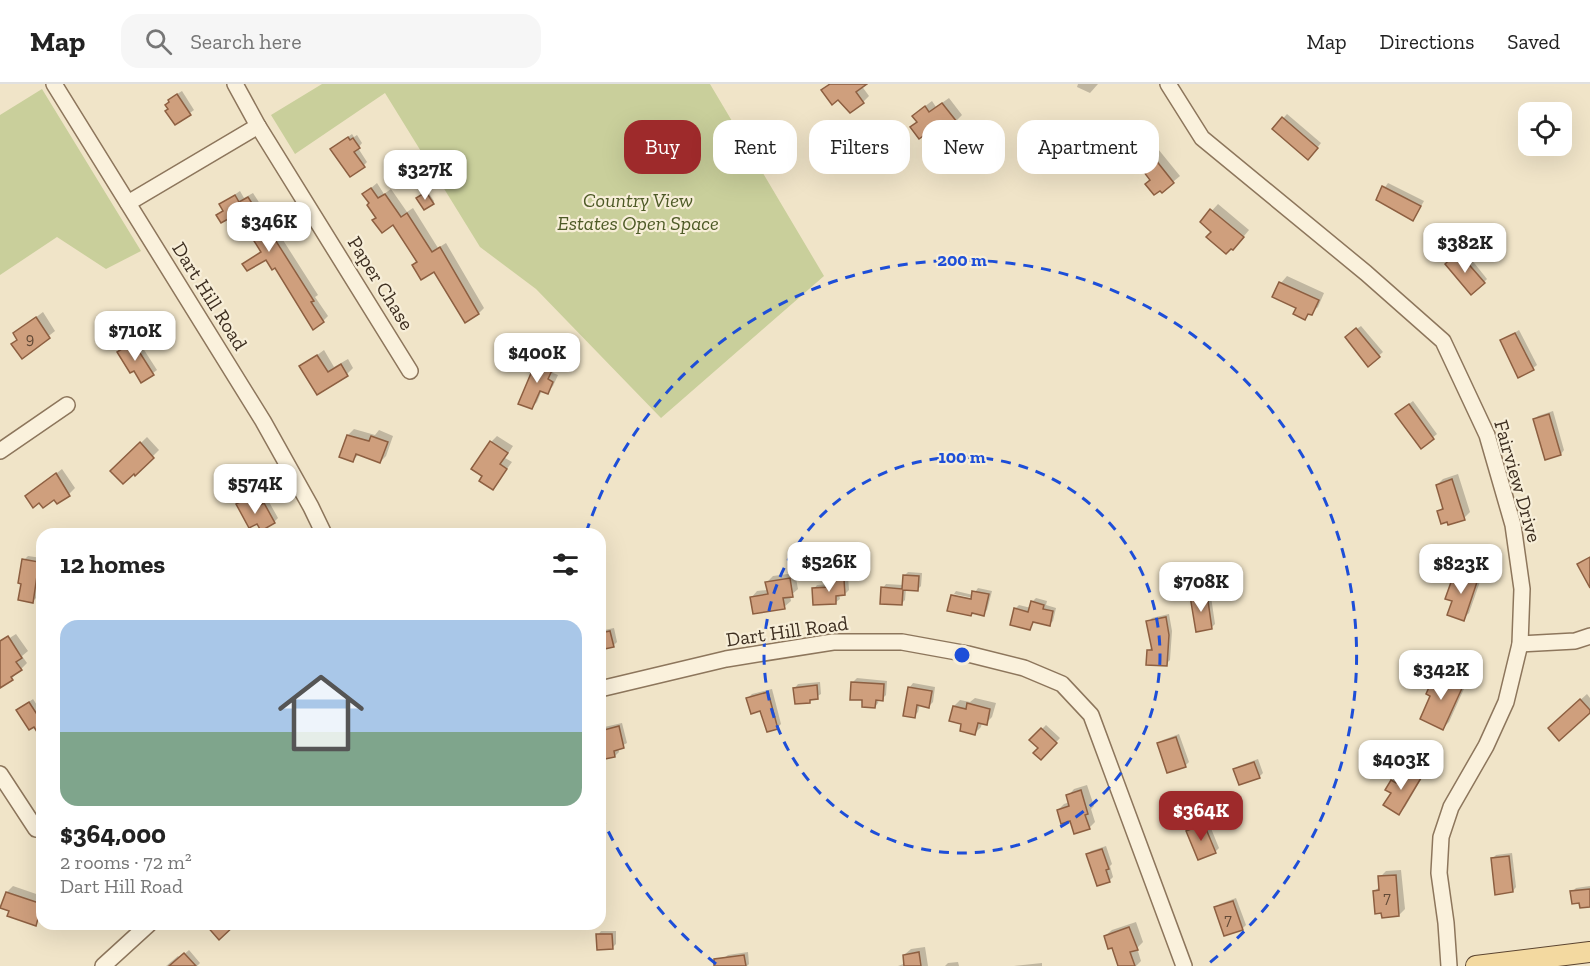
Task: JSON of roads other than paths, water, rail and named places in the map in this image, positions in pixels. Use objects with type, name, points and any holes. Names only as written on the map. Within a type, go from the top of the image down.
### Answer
[{"type":"main road","points":[[1476,966],[1590,952]]},
{"type":"street","name":"Dart Hill Road","points":[[54,84],[263,421],[321,528]]},
{"type":"street","name":"Paper Chase","points":[[235,84],[258,126],[410,371]]},
{"type":"street","name":"Fairview Drive","points":[[1168,84],[1202,138],[1366,273],[1443,341],[1487,435],[1513,525],[1522,589],[1520,644],[1506,702],[1486,746],[1451,807],[1441,837],[1439,873],[1449,966]]},
{"type":"street","points":[[129,203],[258,126]]},
{"type":"street","points":[[0,451],[67,405]]},
{"type":"street","points":[[1520,644],[1575,641],[1590,636]]},
{"type":"street","name":"Dart Hill Road","points":[[606,688],[726,659],[833,642],[902,642],[946,650],[1024,668],[1062,684],[1091,715],[1184,966]]},
{"type":"street","points":[[0,774],[36,829]]},
{"type":"street","points":[[103,966],[142,930]]},
{"type":"park label","name":"Country View Estates Open Space","points":[[638,212]]}]
